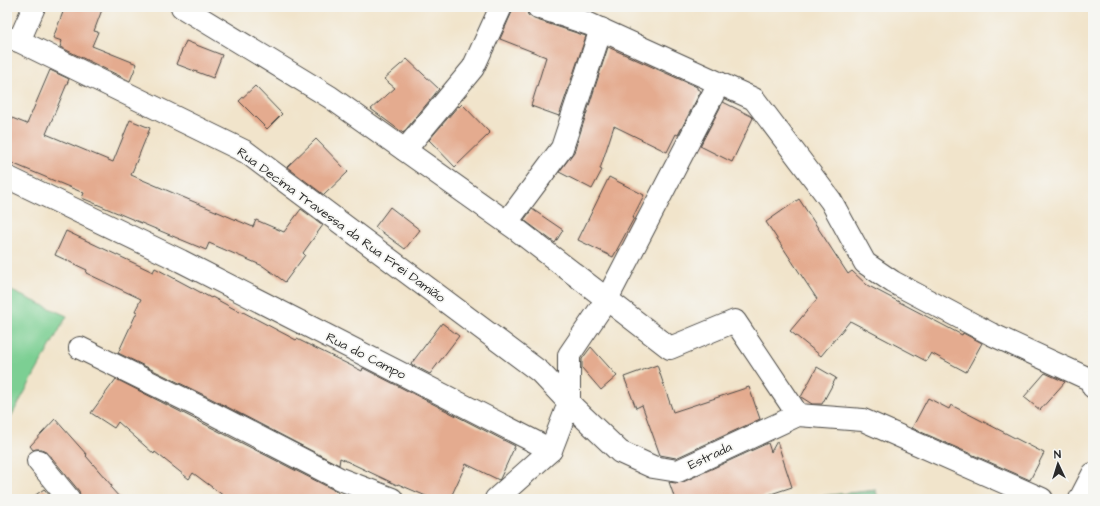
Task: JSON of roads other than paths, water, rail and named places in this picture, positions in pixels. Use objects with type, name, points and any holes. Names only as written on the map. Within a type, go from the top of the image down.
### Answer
[{"type":"street","points":[[13,39],[34,7]]},
{"type":"street","points":[[182,7],[330,97],[406,150],[507,222],[670,348],[736,321],[798,415],[863,420],[1042,499]]},
{"type":"street","points":[[406,150],[473,68],[501,7]]},
{"type":"street","points":[[538,7],[601,29],[754,99],[831,201],[865,263],[893,282],[991,334],[1091,380],[1093,387]]},
{"type":"street","points":[[507,222],[562,148],[601,29]]},
{"type":"street","name":"Rua Decima Travessa da Rua Frei Damião","points":[[13,39],[246,152],[540,372],[569,403],[620,452]]},
{"type":"street","points":[[496,499],[551,450],[569,403],[569,355],[607,299],[719,83]]},
{"type":"street","name":"Rua do Campo","points":[[7,177],[181,261],[551,450]]},
{"type":"street","points":[[80,348],[215,415],[340,489],[392,499]]},
{"type":"street","name":"Estrada","points":[[620,452],[653,468],[678,471],[798,415]]},
{"type":"street","points":[[38,461],[69,499]]},
{"type":"street","points":[[1080,499],[1093,474]]}]
